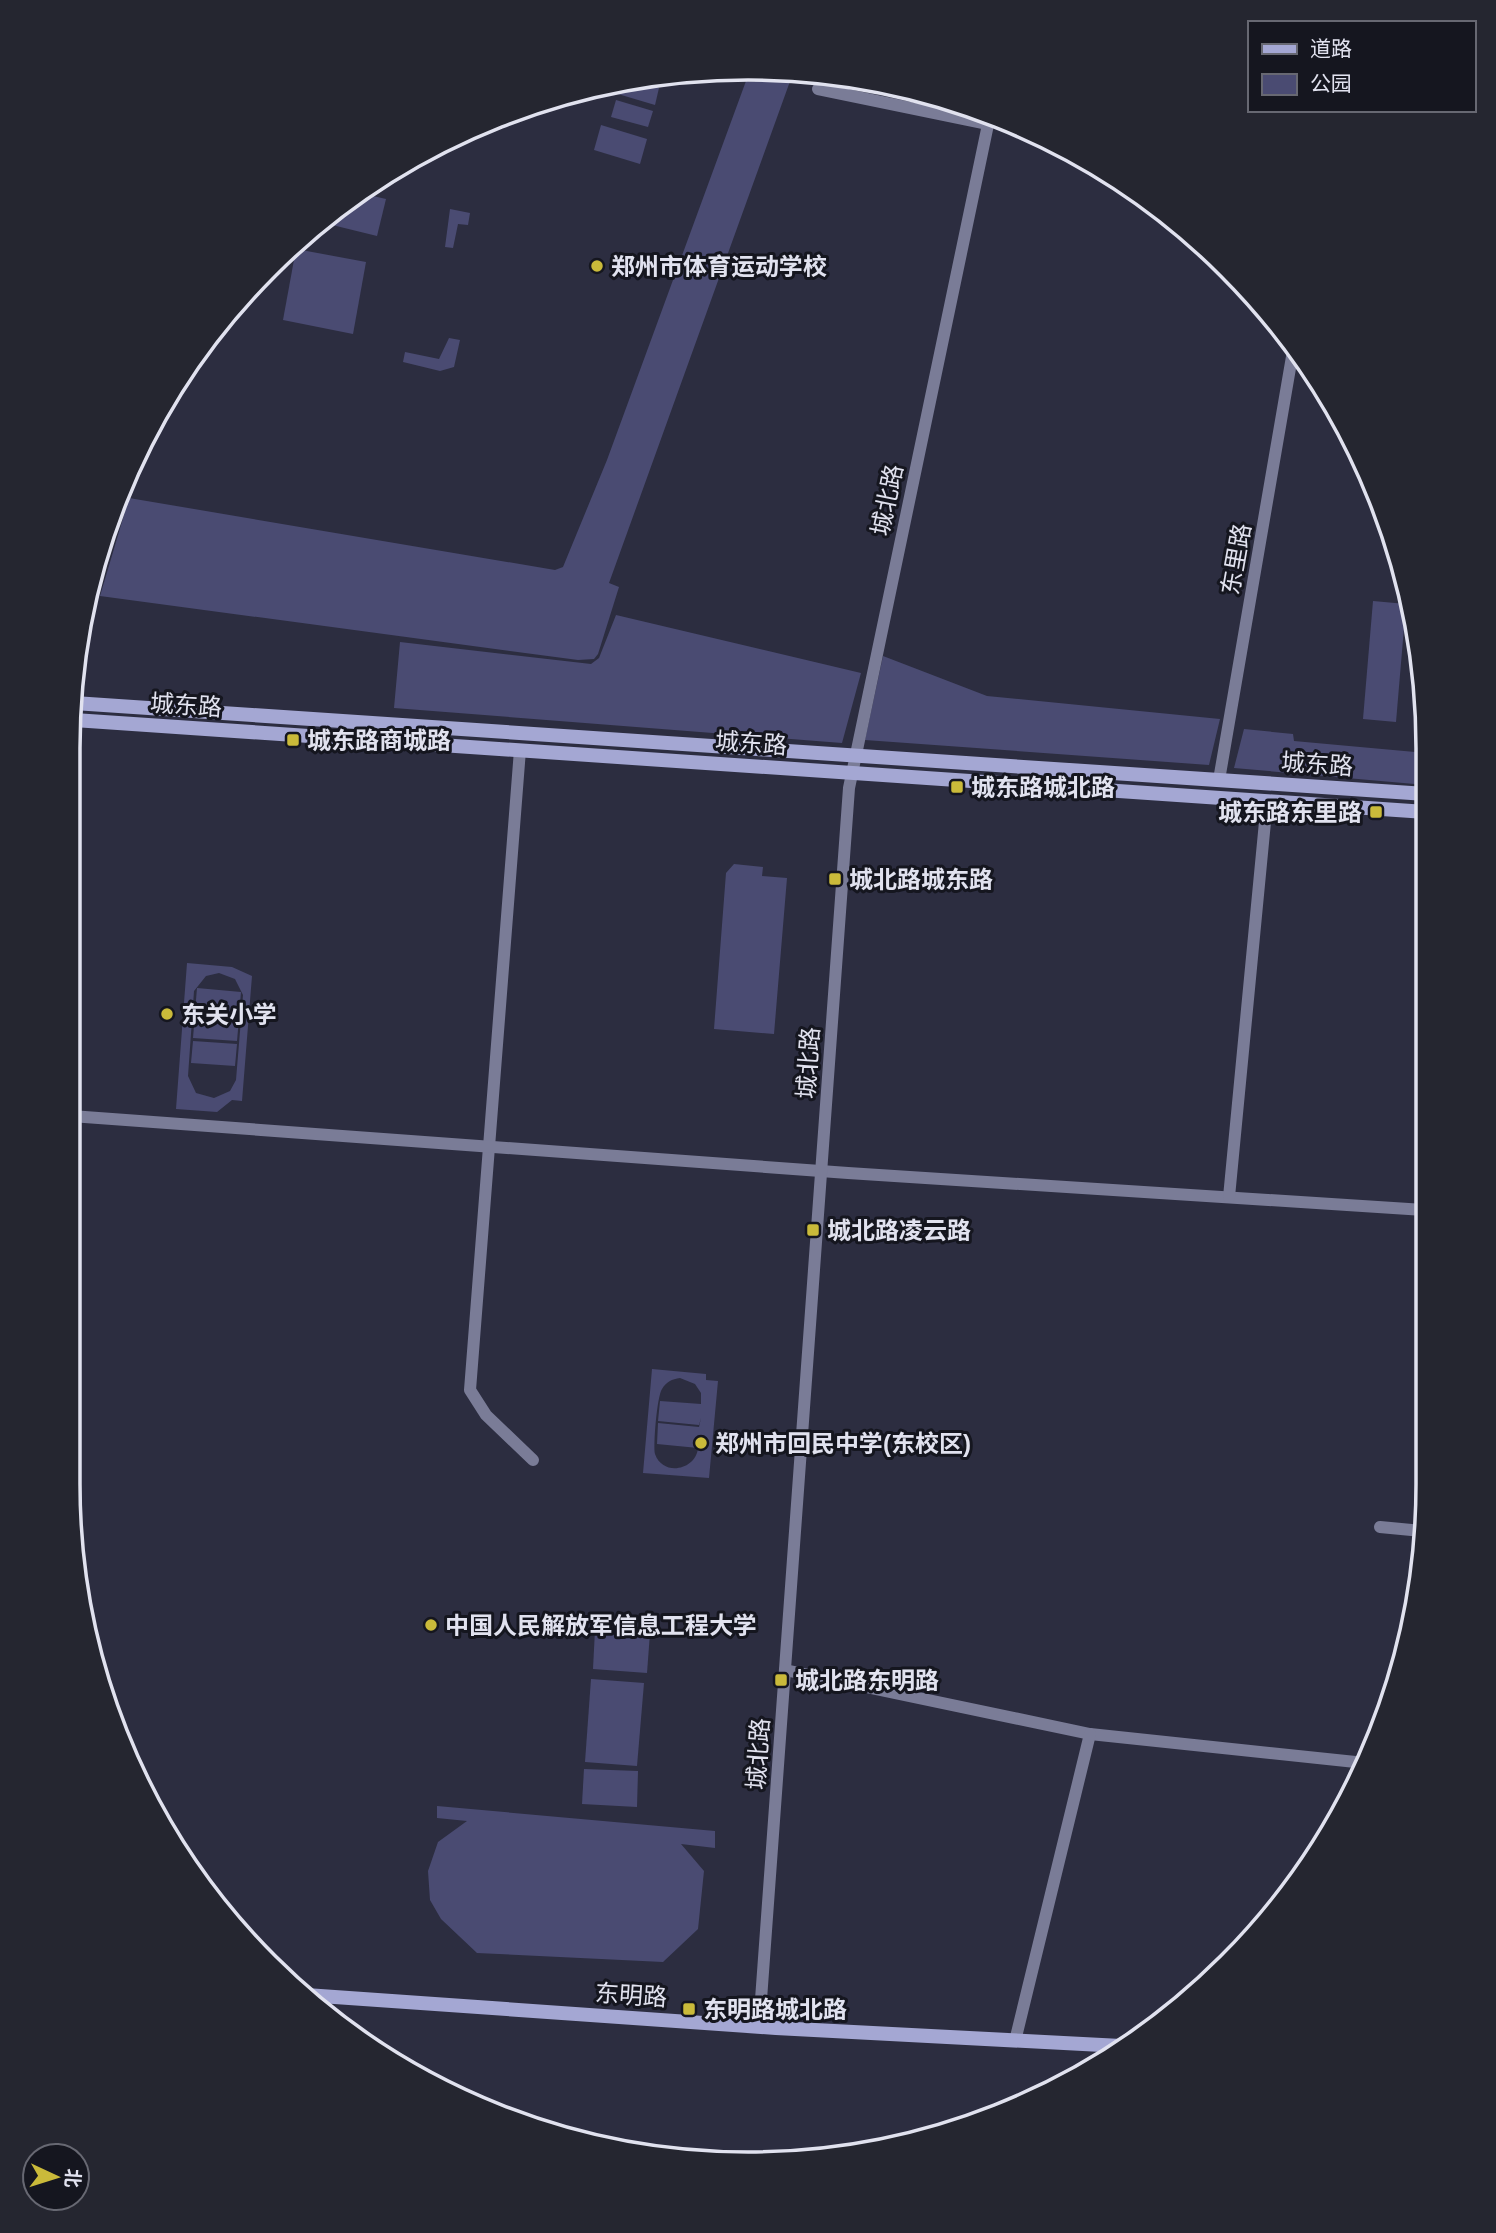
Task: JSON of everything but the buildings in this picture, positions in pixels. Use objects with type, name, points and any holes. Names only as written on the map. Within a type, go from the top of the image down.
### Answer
[{"type":"main road","name":"城东路","points":[[82,703],[1416,793]]},
{"type":"main road","name":"城东路","points":[[81,720],[1416,811]]},
{"type":"main road","name":"东明路","points":[[319,1996],[759,2027],[1110,2045]]},
{"type":"street","points":[[818,89],[957,114]]},
{"type":"street","name":"城北路","points":[[759,2027],[852,773],[988,125]]},
{"type":"street","name":"东里路","points":[[1219,780],[1291,361]]},
{"type":"street","points":[[520,750],[470,1391],[486,1415],[533,1460]]},
{"type":"street","points":[[1229,1198],[1267,801]]},
{"type":"street","points":[[80,1117],[821,1171],[1416,1210]]},
{"type":"street","points":[[1380,1527],[1414,1530]]},
{"type":"street","points":[[785,1670],[1090,1734],[1355,1762]]},
{"type":"street","points":[[1015,2041],[1090,1734]]},
{"type":"green space","points":[[746,81],[790,82],[609,583],[619,587],[598,654],[594,659],[578,660],[100,596],[129,498],[555,570],[563,567],[607,460]]},
{"type":"green space","points":[[655,87],[659,88],[655,105],[618,94]]},
{"type":"green space","points":[[616,100],[653,111],[648,127],[611,117]]},
{"type":"green space","points":[[601,125],[647,139],[640,164],[594,150]]},
{"type":"green space","points":[[373,196],[386,199],[377,236],[333,225]]},
{"type":"green space","points":[[450,209],[470,213],[468,225],[458,224],[453,248],[445,247]]},
{"type":"green space","points":[[303,250],[366,262],[353,334],[283,320],[294,259]]},
{"type":"green space","points":[[449,338],[460,340],[454,367],[440,371],[403,362],[405,352],[439,359]]},
{"type":"green space","points":[[1373,601],[1400,603],[1404,625],[1396,722],[1363,719]]},
{"type":"green space","points":[[616,615],[861,673],[842,743],[394,708],[400,642],[591,664],[599,658]]},
{"type":"green space","points":[[883,656],[987,696],[1220,719],[1209,765],[865,740]]},
{"type":"green space","points":[[1244,729],[1293,734],[1294,741],[1416,752],[1416,784],[1234,768]]},
{"type":"green space","points":[[734,864],[763,867],[762,876],[787,878],[774,1034],[714,1029],[726,873]]},
{"type":"green space","points":[[187,963],[232,967],[252,976],[242,1101],[232,1100],[217,1112],[176,1109]],"holes":[[[219,973],[235,979],[243,995],[236,1080],[230,1091],[214,1098],[196,1093],[188,1076],[194,991],[206,976]]]},
{"type":"green space","points":[[197,988],[241,992],[239,1015],[195,1012]]},
{"type":"green space","points":[[195,1015],[239,1018],[237,1041],[193,1038]]},
{"type":"green space","points":[[193,1041],[237,1044],[235,1066],[191,1063]]},
{"type":"green space","points":[[652,1369],[706,1374],[706,1380],[718,1381],[709,1478],[643,1473]],"holes":[[[680,1378],[695,1384],[701,1393],[701,1404],[660,1401],[658,1421],[699,1425],[701,1418],[699,1427],[658,1423],[657,1444],[698,1448],[696,1456],[686,1466],[665,1466],[655,1454],[660,1393],[665,1384],[674,1379]]]},
{"type":"green space","points":[[595,1630],[650,1633],[647,1673],[593,1669]]},
{"type":"green space","points":[[591,1679],[644,1683],[637,1766],[585,1762]]},
{"type":"green space","points":[[584,1769],[638,1771],[637,1807],[582,1804]]},
{"type":"green space","points":[[437,1806],[715,1831],[715,1848],[681,1844],[704,1871],[698,1929],[663,1962],[477,1953],[441,1919],[430,1900],[428,1871],[438,1842],[467,1821],[437,1818]]},
{"type":"place","name":"郑州市体育运动学校","points":[[597,266]]},
{"type":"place","name":"城东路商城路","points":[[293,740]]},
{"type":"place","name":"城东路城北路","points":[[957,787]]},
{"type":"place","name":"城东路东里路","points":[[1376,812]]},
{"type":"place","name":"城北路城东路","points":[[835,879]]},
{"type":"place","name":"东关小学","points":[[167,1014]]},
{"type":"place","name":"城北路凌云路","points":[[813,1230]]},
{"type":"place","name":"郑州市回民中学(东校区)","points":[[701,1443]]},
{"type":"place","name":"中国人民解放军信息工程大学","points":[[431,1625]]},
{"type":"place","name":"城北路东明路","points":[[781,1680]]},
{"type":"place","name":"东明路城北路","points":[[689,2009]]}]
